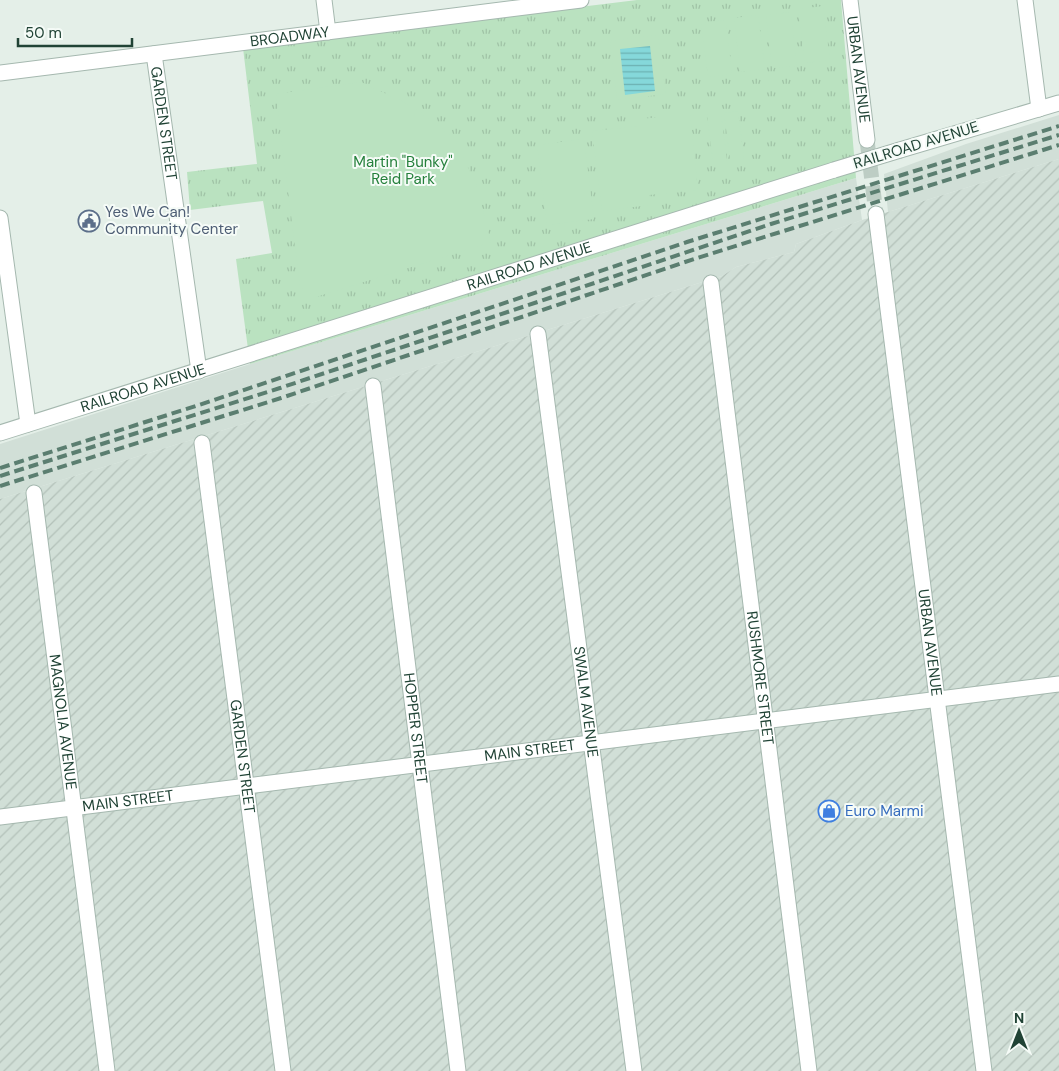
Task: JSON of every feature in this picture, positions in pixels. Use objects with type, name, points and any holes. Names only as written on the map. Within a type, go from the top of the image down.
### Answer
[{"type":"street","points":[[324,0],[328,32]]},
{"type":"street","name":"BROADWAY","points":[[0,73],[328,32],[499,5],[581,0]]},
{"type":"street","name":"URBAN AVENUE","points":[[850,0],[867,140]]},
{"type":"street","points":[[1025,0],[1039,109]]},
{"type":"street","name":"GARDEN STREET","points":[[154,54],[199,371]]},
{"type":"street","name":"RAILROAD AVENUE","points":[[0,433],[834,170],[1059,103]]},
{"type":"street","name":"URBAN AVENUE","points":[[876,214],[984,1071]]},
{"type":"street","points":[[0,218],[28,424]]},
{"type":"street","name":"RUSHMORE STREET","points":[[711,283],[809,1071]]},
{"type":"street","name":"SWALM AVENUE","points":[[538,334],[593,743],[634,1071]]},
{"type":"street","name":"HOPPER STREET","points":[[373,386],[458,1071]]},
{"type":"street","name":"GARDEN STREET","points":[[202,444],[283,1071]]},
{"type":"street","name":"MAGNOLIA AVENUE","points":[[34,493],[107,1071]]},
{"type":"street","name":"MAIN STREET","points":[[0,817],[1059,684]]},
{"type":"shaded area","points":[[1059,115],[1059,159],[888,212],[884,174],[966,144]]},
{"type":"shaded area","points":[[1059,159],[1059,1071],[0,1071],[0,499],[722,276],[736,267],[794,252],[796,244],[862,220]]},
{"type":"shaded area","points":[[856,178],[862,220],[796,244],[794,252],[736,267],[722,276],[0,499],[0,444],[250,364]]},
{"type":"green space","name":"Martin \"Bunky\" Reid Park","points":[[637,0],[841,0],[856,178],[250,364],[236,259],[272,253],[263,201],[190,210],[187,172],[257,164],[243,48]]},
{"type":"green space","points":[[823,6],[830,60],[805,63],[798,9]]},
{"type":"green space","points":[[791,12],[797,66],[772,68],[766,15]]},
{"type":"green space","points":[[758,15],[765,69],[740,72],[734,18]]},
{"type":"green space","points":[[726,20],[732,74],[708,77],[701,23]]},
{"type":"green space","points":[[658,35],[666,94],[617,100],[610,41]]},
{"type":"green space","points":[[361,82],[412,106],[454,138],[476,184],[491,242],[316,297],[300,287],[276,94]]},
{"type":"green space","points":[[738,111],[744,158],[730,159],[724,113]]},
{"type":"green space","points":[[690,114],[698,190],[649,195],[650,205],[602,211],[592,131],[640,126],[640,119]]},
{"type":"green space","points":[[721,114],[727,160],[713,161],[707,115]]},
{"type":"green space","points":[[584,139],[594,219],[547,225],[537,145]]},
{"type":"water","points":[[650,46],[655,91],[625,95],[620,49]]},
{"type":"tunnel","points":[[867,140],[876,214]]},
{"type":"railway","points":[[0,468],[196,406],[687,242],[1059,126]]},
{"type":"railway","points":[[0,476],[280,388],[771,224],[1059,135]]},
{"type":"railway","points":[[0,486],[281,398],[694,259],[1059,145]]},
{"type":"place","name":"Yes We Can! Community Center","points":[[89,221]]},
{"type":"place","name":"Euro Marmi","points":[[829,811]]}]
